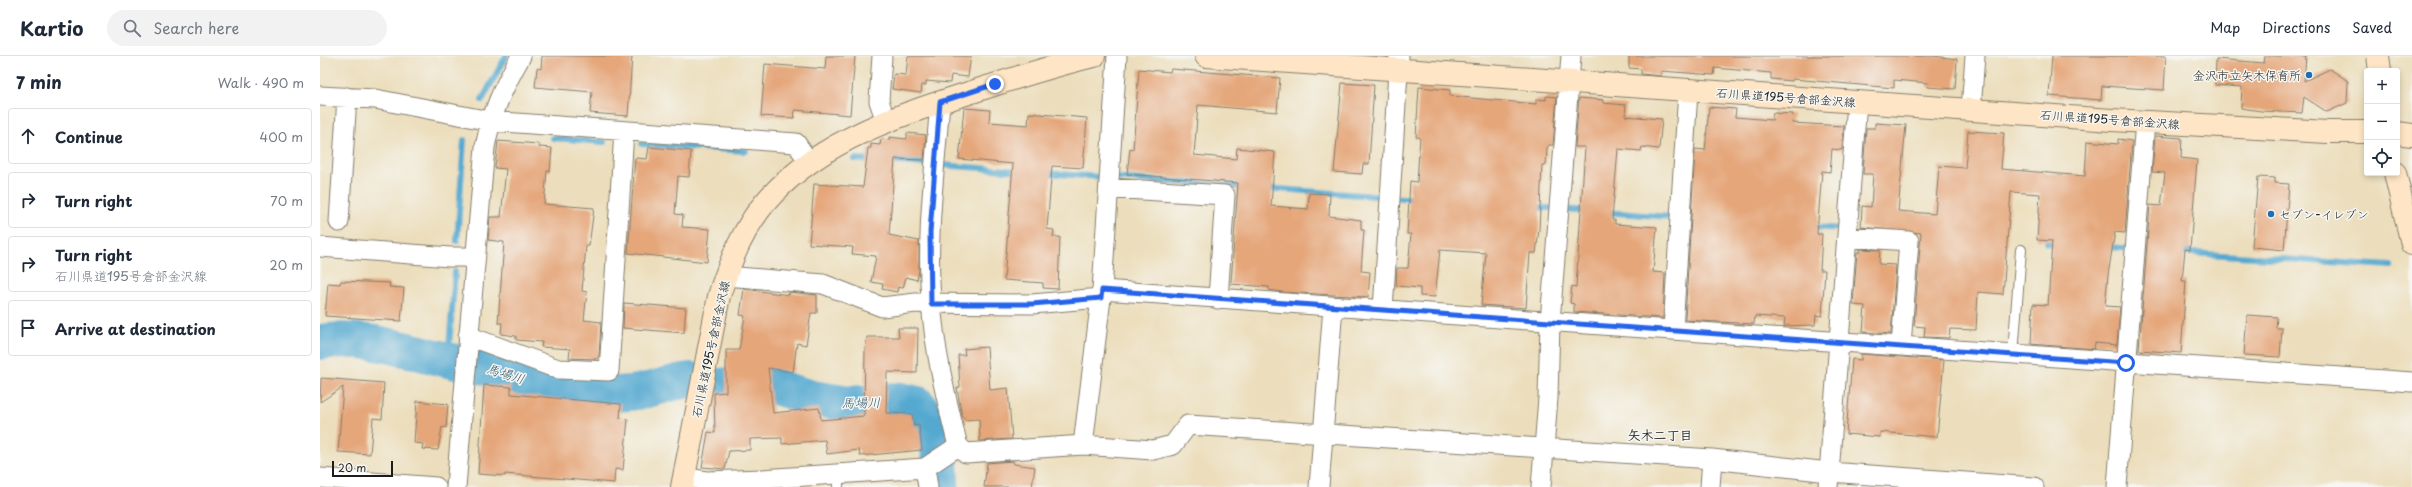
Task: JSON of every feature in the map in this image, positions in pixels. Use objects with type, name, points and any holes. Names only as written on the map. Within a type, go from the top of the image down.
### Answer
[{"type":"main road","name":"石川県道195号倉部金沢線","points":[[683,482],[714,316],[726,276],[738,246],[757,212],[785,182],[808,162],[845,141],[886,121],[1051,66],[1094,56]]},
{"type":"main road","name":"石川県道195号倉部金沢線","points":[[1206,56],[1399,62],[1570,81],[1688,90],[2145,121],[2328,132],[2364,132]]},
{"type":"main road","points":[[2378,56],[2380,68]]},
{"type":"main road","points":[[2400,133],[2412,134]]},
{"type":"main road","points":[[2397,176],[2412,244]]},
{"type":"street","points":[[456,487],[474,257],[490,120],[498,98],[521,56]]},
{"type":"street","points":[[882,56],[879,101],[886,121]]},
{"type":"street","points":[[1083,445],[1102,294],[1118,56]]},
{"type":"street","points":[[1541,487],[1545,448],[1550,322],[1571,56]]},
{"type":"street","points":[[1971,109],[1975,56]]},
{"type":"street","points":[[1383,310],[1399,62]]},
{"type":"street","points":[[1673,329],[1688,90]]},
{"type":"street","points":[[320,96],[375,99],[490,120],[796,143],[808,162]]},
{"type":"street","points":[[339,222],[347,98]]},
{"type":"street","points":[[940,102],[930,232],[931,304],[953,449]]},
{"type":"street","points":[[1829,480],[1857,102]]},
{"type":"street","points":[[2117,487],[2145,121]]},
{"type":"street","points":[[467,343],[558,368],[609,371],[624,131]]},
{"type":"street","points":[[1109,181],[1225,195],[1218,299]]},
{"type":"street","points":[[1847,232],[1909,241],[1901,346]]},
{"type":"street","points":[[320,248],[450,257],[474,257]]},
{"type":"street","points":[[726,276],[823,284],[882,307],[916,303],[1032,304],[1102,294],[1218,299],[1673,329],[2126,363],[2412,382]]},
{"type":"street","points":[[1320,487],[1333,307]]},
{"type":"street","points":[[953,449],[966,453],[1083,445],[1153,450],[1173,445],[1188,425],[1712,459],[1829,480],[2034,487]]},
{"type":"street","points":[[683,482],[838,480],[927,467],[953,449]]},
{"type":"street","points":[[1710,487],[1712,459]]},
{"type":"street","points":[[927,467],[928,487]]},
{"type":"street","points":[[320,478],[436,487]]},
{"type":"lane","points":[[2013,354],[2021,250]]},
{"type":"building","points":[[542,56],[632,56],[628,116],[590,113],[592,92],[535,87],[537,68],[541,69]]},
{"type":"building","points":[[826,56],[855,56],[850,115],[795,110],[794,118],[761,116],[765,64],[825,69]]},
{"type":"building","points":[[908,56],[971,56],[968,77],[951,75],[950,83],[926,81],[926,85],[922,85],[921,93],[892,89],[894,74],[906,75]]},
{"type":"building","points":[[1629,56],[1933,56],[1957,59],[1955,89],[1927,87],[1928,83],[1894,80],[1894,88],[1793,79],[1792,81],[1771,79],[1771,73],[1715,68],[1714,75],[1661,71],[1661,76],[1641,74],[1641,69],[1629,68]]},
{"type":"building","points":[[2052,56],[2166,56],[2164,90],[2102,86],[2101,100],[2049,96]]},
{"type":"building","name":"金沢市立矢木保育所","points":[[2265,56],[2306,56],[2304,81],[2330,69],[2348,81],[2347,103],[2327,112],[2304,97],[2302,113],[2261,111],[2241,108],[2242,87],[2215,85],[2216,59],[2264,63]]},
{"type":"building","points":[[1139,69],[1170,72],[1171,69],[1280,78],[1277,112],[1198,105],[1194,155],[1236,159],[1237,148],[1275,152],[1271,206],[1308,209],[1309,193],[1330,194],[1329,216],[1361,220],[1361,230],[1364,230],[1361,271],[1370,272],[1368,297],[1282,292],[1269,290],[1269,287],[1231,284],[1238,183],[1127,174],[1130,149],[1133,150]]},
{"type":"building","points":[[1342,83],[1374,85],[1369,164],[1363,164],[1362,174],[1334,172]]},
{"type":"building","points":[[1419,87],[1450,90],[1450,96],[1536,104],[1536,99],[1546,100],[1546,96],[1557,97],[1553,145],[1549,145],[1547,148],[1546,165],[1542,165],[1539,230],[1536,253],[1530,253],[1526,308],[1481,305],[1486,253],[1440,250],[1435,297],[1420,296],[1420,288],[1396,286],[1397,268],[1408,268],[1411,234],[1407,234],[1410,181],[1417,182],[1420,137],[1416,137]]},
{"type":"building","points":[[1579,98],[1603,100],[1603,103],[1626,105],[1625,116],[1662,119],[1659,149],[1642,147],[1641,151],[1618,149],[1612,220],[1615,220],[1615,224],[1657,227],[1653,272],[1665,273],[1663,318],[1574,312],[1574,304],[1570,303],[1572,286],[1576,287],[1585,147],[1575,147]]},
{"type":"building","points":[[1709,107],[1736,109],[1735,117],[1772,120],[1773,113],[1793,114],[1792,123],[1844,126],[1842,150],[1832,149],[1830,172],[1822,171],[1817,234],[1822,234],[1820,270],[1825,270],[1822,316],[1816,315],[1815,325],[1784,326],[1785,318],[1755,316],[1754,324],[1685,320],[1695,149],[1705,150]]},
{"type":"building","points":[[964,108],[990,110],[989,122],[1028,125],[1029,113],[1087,118],[1083,168],[1052,166],[1047,229],[1054,230],[1053,237],[1060,237],[1058,289],[1043,288],[1043,283],[1004,280],[1013,164],[959,159]]},
{"type":"building","points":[[1875,123],[1906,125],[1898,211],[1935,214],[1939,166],[1965,168],[1968,131],[2004,133],[2001,169],[2085,176],[2087,141],[2118,144],[2118,139],[2132,141],[2125,233],[2115,232],[2105,306],[2120,307],[2117,345],[2095,343],[2094,349],[2031,344],[2033,304],[2048,305],[2052,241],[2037,240],[2040,194],[2011,192],[2003,294],[1978,292],[1976,330],[1950,329],[1949,338],[1924,337],[1925,327],[1914,326],[1921,233],[1861,227],[1862,206],[1871,207],[1873,174],[1863,174],[1866,128],[1875,128]]},
{"type":"building","points":[[907,133],[926,135],[924,160],[895,159],[889,235],[919,241],[919,271],[917,280],[906,277],[903,288],[898,287],[897,292],[882,289],[883,284],[871,282],[876,256],[852,254],[853,247],[809,244],[814,184],[863,187],[868,148],[871,148],[871,144],[880,145],[881,139],[889,140],[889,137],[907,139]]},
{"type":"building","points":[[2155,136],[2182,138],[2181,158],[2197,160],[2190,250],[2185,249],[2182,281],[2186,281],[2181,353],[2139,350],[2150,205],[2161,206],[2165,173],[2152,172]]},
{"type":"building","points":[[498,141],[539,144],[539,147],[552,148],[550,171],[547,171],[544,204],[594,208],[589,246],[586,246],[582,291],[587,292],[584,320],[601,322],[599,357],[596,359],[569,358],[570,349],[541,347],[542,342],[516,340],[516,336],[501,334],[502,323],[498,323],[504,242],[488,240],[490,217],[501,217],[506,169],[495,168]]},
{"type":"building","points":[[649,147],[691,151],[689,177],[678,176],[675,214],[683,215],[682,227],[710,229],[707,262],[628,253],[635,158],[647,159]]},
{"type":"building","points":[[2258,177],[2275,178],[2275,183],[2289,184],[2284,250],[2252,247]]},
{"type":"building","points":[[1860,249],[1880,250],[1879,264],[1896,265],[1891,334],[1863,332],[1865,306],[1853,305],[1857,252],[1859,253]]},
{"type":"building","points":[[341,281],[390,283],[389,287],[404,288],[401,321],[325,316],[328,283],[340,284]]},
{"type":"building","points":[[744,289],[789,295],[789,292],[817,295],[817,313],[811,313],[806,345],[797,343],[793,372],[768,368],[773,413],[819,408],[821,420],[864,416],[865,349],[867,337],[899,337],[898,328],[918,328],[917,373],[887,372],[886,413],[912,414],[914,426],[919,425],[922,450],[860,456],[859,450],[827,454],[825,440],[782,444],[782,438],[750,439],[750,450],[729,451],[725,469],[702,467],[708,432],[715,433],[714,393],[726,392],[726,350],[739,350],[745,316],[740,315]]},
{"type":"building","points":[[624,303],[686,308],[684,333],[623,328]]},
{"type":"building","points":[[2247,315],[2277,317],[2276,328],[2282,328],[2280,357],[2244,355]]},
{"type":"building","points":[[987,347],[990,390],[1008,388],[1012,439],[980,441],[979,419],[965,420],[964,417],[962,417],[957,388],[960,387],[958,355],[965,355],[964,349]]},
{"type":"building","points":[[1861,354],[1944,360],[1937,437],[1880,432],[1880,437],[1846,434],[1852,359],[1861,360]]},
{"type":"building","points":[[321,378],[384,383],[382,419],[373,418],[370,454],[338,452],[343,387],[320,402]]},
{"type":"building","points":[[484,385],[511,387],[511,394],[621,404],[620,418],[628,419],[623,470],[615,469],[614,483],[505,474],[505,476],[478,474]]},
{"type":"building","points":[[417,401],[448,404],[446,428],[442,427],[438,450],[422,449],[423,444],[414,443]]},
{"type":"building","points":[[1013,461],[1014,464],[1035,467],[1032,487],[984,487],[987,463]]},
{"type":"waterway","points":[[482,100],[506,56]]},
{"type":"waterway","points":[[553,138],[604,142]]},
{"type":"waterway","points":[[457,241],[464,140]]},
{"type":"waterway","points":[[642,144],[746,151]]},
{"type":"waterway","points":[[855,159],[874,160]]},
{"type":"waterway","points":[[887,161],[1020,171]]},
{"type":"waterway","points":[[1045,173],[1245,187]]},
{"type":"waterway","points":[[1264,188],[1417,199]]},
{"type":"waterway","points":[[1534,207],[1588,211]]},
{"type":"waterway","points":[[1605,212],[1698,219]]},
{"type":"waterway","points":[[1811,227],[1846,229]]},
{"type":"waterway","points":[[2047,243],[2060,244]]},
{"type":"waterway","points":[[2105,247],[2154,250]]},
{"type":"waterway","points":[[2177,252],[2391,266]]},
{"type":"waterway","points":[[448,360],[455,272]]},
{"type":"waterway","name":"馬場川","points":[[320,342],[353,340],[400,348],[455,362],[505,371],[539,385],[582,393],[609,394],[636,392],[691,380]]},
{"type":"waterway","name":"馬場川","points":[[719,386],[747,384],[775,387],[812,398],[850,404],[901,400],[918,404],[933,427],[940,458],[941,487]]},
{"type":"place","name":"金沢市立矢木保育所","points":[[2309,75]]},
{"type":"place","name":"セブン-イレブン","points":[[2271,214]]},
{"type":"district","name":"矢木二丁目","points":[[1660,434]]},
{"type":"route","points":[[995,84],[940,102],[930,232],[931,304],[1032,304],[1101,298],[1102,290],[1550,322],[1673,329],[2126,363]]}]
